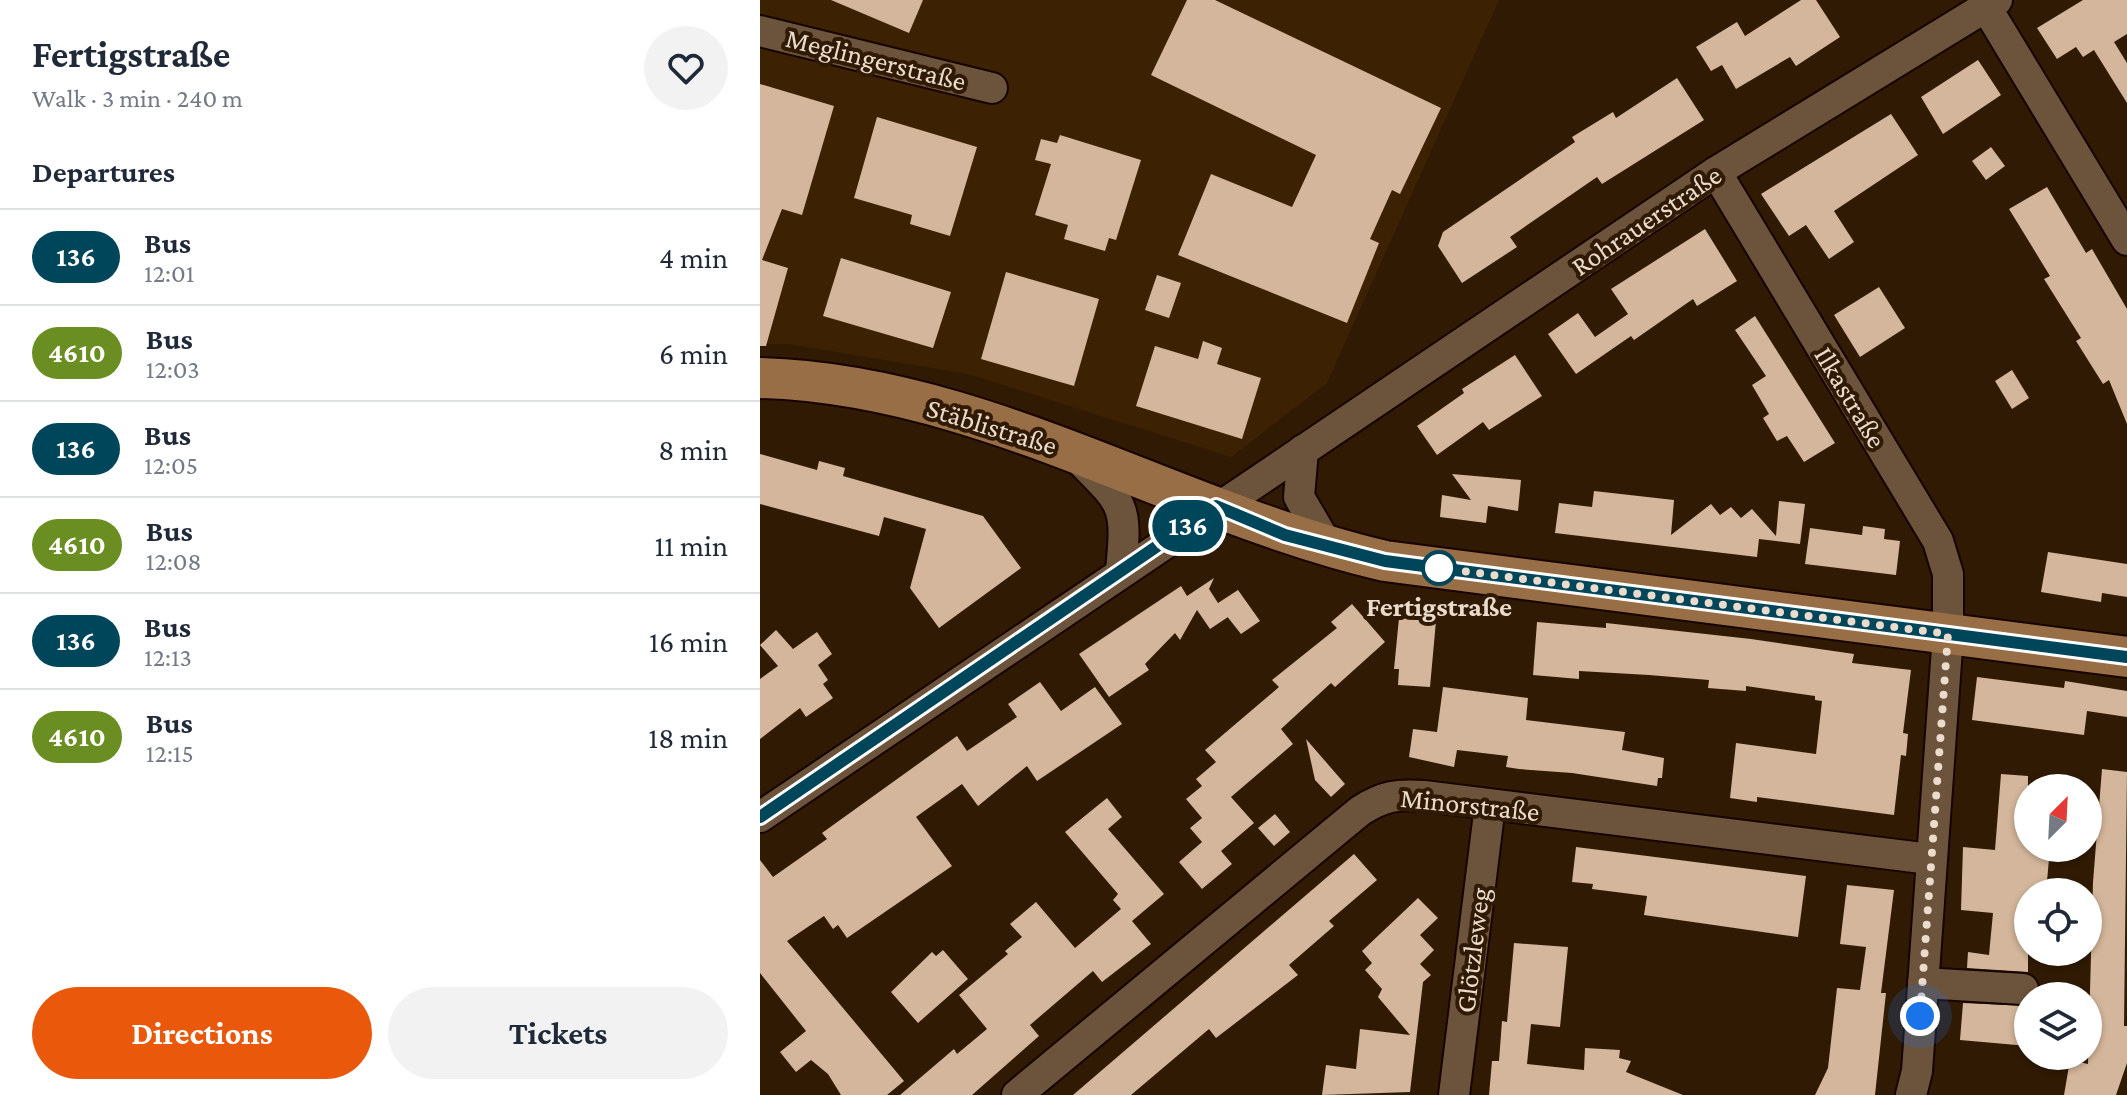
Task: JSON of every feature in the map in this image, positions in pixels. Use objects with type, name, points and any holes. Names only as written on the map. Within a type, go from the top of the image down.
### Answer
[{"type":"main road","name":"Stäblistraße","points":[[760,378],[875,393],[1069,449],[1285,535],[1385,561],[2127,657]]},
{"type":"street","name":"Rohrauerstraße","points":[[1216,506],[1716,172],[1992,3]]},
{"type":"street","points":[[1992,3],[2127,240]]},
{"type":"street","name":"Meglingerstraße","points":[[760,31],[992,88]]},
{"type":"street","name":"Ilkastraße","points":[[1716,172],[1938,541],[1948,574],[1948,634],[1917,1071],[1911,1095]]},
{"type":"street","points":[[1069,449],[1102,482],[1124,514],[1121,570]]},
{"type":"street","points":[[1303,450],[1299,497],[1329,548]]},
{"type":"street","points":[[760,817],[1216,506]]},
{"type":"street","name":"Minorstraße","points":[[1017,1095],[1370,804],[1398,794],[1930,859]]},
{"type":"street","name":"Glötzleweg","points":[[1454,1095],[1490,805]]},
{"type":"street","points":[[1923,983],[2014,988]]},
{"type":"shaded area","points":[[760,0],[1499,0],[1327,383],[1231,457],[968,374],[788,344],[760,344]]},
{"type":"building","points":[[831,0],[923,0],[909,33]]},
{"type":"building","points":[[1187,0],[1215,0],[1441,108],[1400,194],[1392,190],[1370,239],[1379,243],[1347,323],[1178,255],[1211,174],[1292,207],[1316,155],[1151,75]]},
{"type":"building","points":[[1801,0],[1816,0],[1840,37],[1796,66],[1790,57],[1736,89],[1722,65],[1711,71],[1696,47],[1737,22],[1745,36]]},
{"type":"building","points":[[2083,0],[2127,0],[2127,34],[2114,42],[2127,63],[2127,103],[2094,50],[2083,57],[2076,47],[2057,59],[2037,28]]},
{"type":"building","points":[[1978,60],[2001,95],[1943,134],[1921,97]]},
{"type":"building","points":[[1677,78],[1704,120],[1602,184],[1597,177],[1510,237],[1517,247],[1462,283],[1438,246],[1443,232],[1575,142],[1572,137],[1613,112],[1616,118]]},
{"type":"building","points":[[760,84],[834,106],[802,215],[782,209],[762,260],[788,268],[766,346],[760,346]]},
{"type":"building","points":[[1891,114],[1918,155],[1834,211],[1854,242],[1829,259],[1806,225],[1789,236],[1761,194]]},
{"type":"building","points":[[877,117],[977,147],[950,236],[910,224],[912,215],[854,198]]},
{"type":"building","points":[[1060,135],[1141,160],[1116,240],[1109,238],[1105,251],[1064,239],[1068,225],[1035,215],[1051,164],[1035,160],[1041,139],[1057,143]]},
{"type":"building","points":[[1991,147],[2005,166],[1986,180],[1972,161]]},
{"type":"building","points":[[2047,187],[2086,253],[2092,249],[2127,309],[2127,424],[2109,380],[2103,384],[2076,341],[2081,338],[2044,279],[2050,276],[2009,209]]},
{"type":"building","points":[[1705,229],[1737,281],[1697,306],[1693,299],[1634,340],[1631,336],[1576,374],[1548,334],[1578,313],[1595,337],[1628,314],[1611,289]]},
{"type":"building","points":[[841,258],[951,292],[933,348],[823,316]]},
{"type":"building","points":[[1006,272],[1099,299],[1074,386],[981,359]]},
{"type":"building","points":[[1157,275],[1181,283],[1169,318],[1145,310]]},
{"type":"building","points":[[1879,287],[1905,328],[1860,357],[1834,315]]},
{"type":"building","points":[[1755,316],[1835,443],[1804,462],[1787,436],[1777,441],[1763,418],[1769,414],[1752,385],[1766,376],[1735,330]]},
{"type":"building","points":[[1203,341],[1222,348],[1217,364],[1261,378],[1242,439],[1136,406],[1155,346],[1198,359]]},
{"type":"building","points":[[1515,355],[1542,396],[1489,430],[1483,422],[1437,455],[1417,426],[1464,393],[1462,389]]},
{"type":"building","points":[[2012,370],[2029,398],[2012,409],[1995,381]]},
{"type":"building","points":[[760,454],[817,470],[819,461],[845,468],[843,476],[983,516],[1021,568],[939,628],[910,588],[926,529],[884,517],[879,536],[760,504]]},
{"type":"building","points":[[1452,474],[1521,480],[1518,511],[1488,506],[1486,523],[1440,517],[1442,495],[1471,500]]},
{"type":"building","points":[[1594,491],[1674,500],[1671,535],[1711,504],[1720,515],[1731,507],[1741,518],[1752,509],[1776,536],[1779,501],[1805,504],[1800,544],[1759,539],[1757,557],[1555,533],[1559,503],[1592,507]]},
{"type":"building","points":[[1863,526],[1885,529],[1884,539],[1900,541],[1896,575],[1805,564],[1810,528],[1862,535]]},
{"type":"building","points":[[2048,552],[2127,564],[2127,597],[2102,593],[2101,602],[2041,592]]},
{"type":"building","points":[[1214,578],[1209,589],[1218,603],[1238,590],[1260,621],[1241,634],[1228,617],[1210,629],[1197,610],[1180,640],[1175,633],[1145,664],[1149,670],[1109,697],[1079,654],[1181,586],[1187,596]]},
{"type":"building","points":[[1352,604],[1385,642],[1335,687],[1331,683],[1281,729],[1293,744],[1231,797],[1254,823],[1221,851],[1232,864],[1202,889],[1179,862],[1202,842],[1190,828],[1202,818],[1186,799],[1202,786],[1196,779],[1216,762],[1205,750],[1279,687],[1272,680],[1337,628],[1331,622]]},
{"type":"building","points":[[1399,618],[1436,621],[1430,687],[1398,685],[1399,669],[1394,669]]},
{"type":"building","points":[[1537,622],[1606,628],[1606,623],[1751,639],[1854,654],[1852,663],[1911,670],[1903,733],[1908,734],[1906,756],[1901,755],[1894,815],[1757,797],[1757,802],[1730,798],[1736,743],[1816,754],[1822,701],[1815,700],[1815,696],[1746,686],[1746,691],[1708,688],[1709,680],[1649,675],[1579,671],[1579,679],[1533,675]]},
{"type":"building","points":[[776,630],[793,649],[817,632],[832,654],[818,665],[828,680],[823,684],[833,698],[806,717],[800,708],[760,739],[760,679],[778,666],[760,645]]},
{"type":"building","points":[[1977,677],[2064,688],[2065,681],[2127,691],[2127,717],[2087,711],[2084,735],[1972,720]]},
{"type":"building","points":[[1040,682],[1061,711],[1095,687],[1122,724],[1037,781],[1027,766],[978,806],[962,784],[916,817],[952,866],[847,938],[838,925],[833,929],[824,916],[787,941],[904,1081],[887,1095],[841,1095],[828,1074],[811,1060],[796,1072],[780,1052],[806,1031],[760,973],[760,860],[773,877],[827,839],[822,833],[957,736],[967,751],[1017,717],[1008,704]]},
{"type":"building","points":[[1443,687],[1528,698],[1526,720],[1625,732],[1622,750],[1664,758],[1662,778],[1658,778],[1657,786],[1572,773],[1519,769],[1506,767],[1508,756],[1457,750],[1454,767],[1409,757],[1413,729],[1437,732]]},
{"type":"building","points":[[1306,739],[1345,784],[1331,797],[1315,780]]},
{"type":"building","points":[[2102,769],[2127,772],[2124,1026],[2127,1026],[2127,1063],[2116,1095],[2064,1095],[2068,1070],[2102,1070],[2102,982],[2090,982],[2091,966],[2102,966],[2102,878],[2093,878],[2095,862],[2102,862]]},
{"type":"building","points":[[2001,774],[2014,775],[2014,862],[2049,862],[2047,878],[2014,878],[2014,966],[2028,966],[2028,972],[1967,968],[1968,952],[1989,955],[1993,913],[1961,910],[1963,847],[1995,850]]},
{"type":"building","points":[[1107,798],[1122,817],[1108,829],[1164,894],[1132,921],[1151,944],[1102,982],[1093,971],[1030,1025],[1039,1036],[972,1095],[900,1095],[954,1049],[957,1054],[987,1029],[959,995],[1008,954],[1005,951],[1022,937],[1010,924],[1036,902],[1075,948],[1121,909],[1113,900],[1118,894],[1065,832]]},
{"type":"building","points":[[1275,814],[1290,832],[1274,846],[1258,828]]},
{"type":"building","points":[[1576,847],[1806,876],[1798,937],[1644,915],[1647,896],[1592,889],[1593,884],[1572,882]]},
{"type":"building","points":[[1354,854],[1377,880],[1329,921],[1334,926],[1289,965],[1298,975],[1216,1038],[1209,1029],[1131,1095],[1073,1095]]},
{"type":"building","points":[[1847,885],[1894,890],[1881,993],[1886,993],[1875,1095],[1815,1095],[1828,1068],[1837,988],[1860,990],[1866,947],[1840,944]]},
{"type":"building","points":[[1418,898],[1438,918],[1420,935],[1434,950],[1420,964],[1431,975],[1423,982],[1410,1092],[1322,1095],[1326,1065],[1356,1069],[1360,1029],[1410,1035],[1378,997],[1382,989],[1365,970],[1372,963],[1362,951]]},
{"type":"building","points":[[1514,943],[1568,947],[1560,1027],[1531,1024],[1527,1064],[1584,1070],[1585,1048],[1620,1050],[1619,1058],[1631,1061],[1626,1072],[1683,1095],[1489,1095],[1492,1061],[1499,1061],[1502,1021],[1507,1022]]},
{"type":"building","points":[[943,950],[968,979],[918,1023],[891,992],[932,952],[936,956]]},
{"type":"building","points":[[1963,1003],[2014,1005],[2014,1045],[1960,1040]]},
{"type":"bus line","name":"136","points":[[760,817],[1216,506],[1285,535],[1385,561],[2127,657]]},
{"type":"place","name":"Fertigstraße","points":[[1439,568]]},
{"type":"route","points":[[1439,568],[1431,567],[1948,634],[1920,1016]]}]
